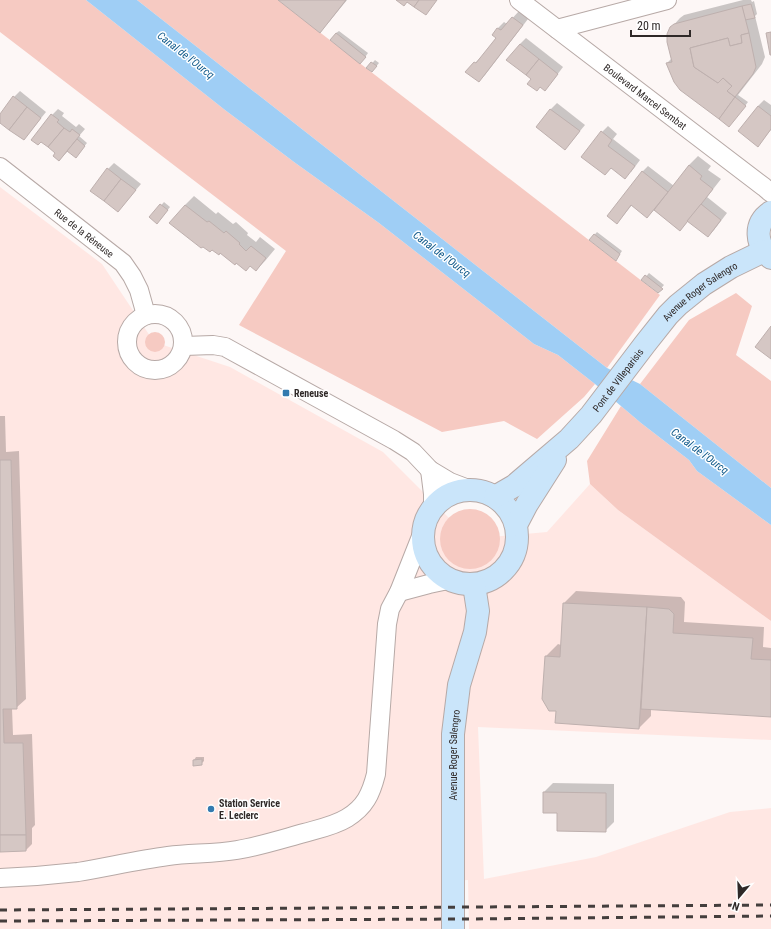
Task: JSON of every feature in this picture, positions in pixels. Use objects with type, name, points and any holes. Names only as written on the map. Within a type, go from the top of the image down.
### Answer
[{"type":"street","name":"Boulevard Marcel Sembat","points":[[519,0],[771,193]]},
{"type":"street","points":[[557,29],[667,0]]},
{"type":"street","name":"Rue de la Réneuse","points":[[0,167],[123,263],[139,290],[146,315]]},
{"type":"street","points":[[768,254],[760,244],[758,236],[762,220],[771,212]]},
{"type":"street","name":"Avenue Roger Salengro","points":[[645,344],[668,315],[704,284],[732,268],[768,254]]},
{"type":"street","points":[[156,313],[165,315],[174,319],[180,327],[184,336],[184,346],[177,360],[171,366],[156,370],[146,369],[138,364],[128,349],[128,332],[138,318],[156,313]]},
{"type":"street","name":"Pont de Villeparisis","points":[[569,439],[591,415],[645,344]]},
{"type":"street","points":[[184,346],[213,345],[225,347],[394,440],[413,452],[430,470],[450,482],[471,490]]},
{"type":"street","points":[[496,497],[514,486],[569,439]]},
{"type":"street","points":[[516,525],[527,504],[569,439]]},
{"type":"street","points":[[430,470],[433,506]]},
{"type":"street","points":[[0,878],[78,872],[168,856],[236,850],[258,846],[333,824],[357,811],[368,797],[373,787],[376,774],[387,624],[390,610],[399,592],[422,534],[426,519],[433,506],[444,497],[457,491],[471,490],[485,492],[496,497],[507,508],[516,525],[516,549],[510,563],[500,574],[488,581],[474,585],[461,584],[448,580],[429,562],[423,549],[422,534]]},
{"type":"street","points":[[399,592],[448,580]]},
{"type":"street","name":"Avenue Roger Salengro","points":[[453,929],[453,734],[459,685],[474,632],[478,611],[474,585]]},
{"type":"shaded area","points":[[0,0],[86,0],[225,110],[379,223],[534,344],[558,355],[595,384],[584,397],[537,439],[504,421],[442,432],[239,325],[286,251],[0,32]]},
{"type":"shaded area","points":[[137,0],[278,0],[660,295],[607,368]]},
{"type":"shaded area","points":[[0,187],[102,264],[154,342],[230,367],[383,452],[470,539],[547,532],[590,484],[618,510],[771,621],[771,740],[478,727],[484,879],[596,857],[730,812],[771,808],[771,929],[469,929],[468,880],[442,882],[442,929],[0,929]]},
{"type":"shaded area","points":[[736,293],[752,306],[736,355],[771,381],[771,488],[640,384],[689,320]]},
{"type":"shaded area","points":[[151,332],[159,332],[165,338],[165,346],[159,352],[151,352],[145,346],[145,338]]},
{"type":"shaded area","points":[[621,406],[689,460],[697,471],[771,525],[771,621],[618,510],[590,484],[587,461]]},
{"type":"shaded area","points":[[470,509],[486,514],[491,518],[495,523],[500,539],[495,555],[491,560],[486,564],[470,569],[454,564],[449,560],[445,555],[440,539],[445,523],[449,518],[454,514]]},
{"type":"water","name":"Canal de l'Ourcq","points":[[86,0],[137,0],[607,368],[640,384],[771,488],[771,525],[697,471],[689,460],[558,355],[534,344],[379,223],[225,110]]},
{"type":"building","points":[[278,0],[346,0],[320,33]]},
{"type":"building","points":[[396,0],[419,0],[414,7],[407,2],[404,6]]},
{"type":"building","points":[[419,0],[437,0],[426,15],[414,7]]},
{"type":"building","points":[[751,4],[755,18],[745,20],[742,6]]},
{"type":"building","points":[[742,6],[749,33],[741,35],[742,43],[730,46],[728,38],[690,48],[694,67],[718,83],[723,78],[732,86],[727,91],[735,97],[719,119],[680,90],[674,82],[666,63],[672,62],[667,42],[667,34],[670,27],[674,24]]},
{"type":"building","points":[[512,17],[523,25],[479,82],[465,72],[474,62],[476,63],[496,38],[492,35],[497,28],[501,30]]},
{"type":"building","points":[[771,32],[771,55],[770,55],[766,33]]},
{"type":"building","points":[[336,33],[366,57],[360,64],[330,40]]},
{"type":"building","points":[[749,33],[756,67],[753,74],[735,97],[727,91],[732,86],[723,78],[718,83],[694,67],[690,48],[728,38],[730,46],[742,43],[741,35]]},
{"type":"building","points":[[520,44],[539,59],[526,75],[506,60]]},
{"type":"building","points":[[539,59],[558,74],[545,91],[540,87],[537,91],[527,84],[531,79],[526,75]]},
{"type":"building","points":[[371,62],[377,66],[372,72],[366,68]]},
{"type":"building","points":[[13,96],[27,107],[9,130],[0,123],[0,114]]},
{"type":"building","points":[[735,97],[746,106],[729,127],[719,119]]},
{"type":"building","points":[[758,106],[771,116],[771,129],[758,147],[738,131]]},
{"type":"building","points":[[27,107],[41,118],[24,140],[9,130]]},
{"type":"building","points":[[550,109],[580,131],[565,150],[536,127]]},
{"type":"building","points":[[51,114],[59,120],[57,122],[64,128],[48,147],[41,142],[38,145],[31,140]]},
{"type":"building","points":[[64,128],[70,132],[72,129],[80,135],[59,161],[53,156],[55,153],[48,147]]},
{"type":"building","points":[[601,131],[612,140],[608,146],[635,166],[625,179],[611,168],[605,175],[581,157]]},
{"type":"building","points":[[77,139],[85,146],[76,158],[67,151]]},
{"type":"building","points":[[689,165],[702,176],[700,179],[713,189],[680,231],[654,210]]},
{"type":"building","points":[[107,168],[121,179],[104,201],[90,191]]},
{"type":"building","points":[[642,171],[668,192],[647,218],[631,205],[617,224],[607,216]]},
{"type":"building","points":[[121,179],[136,190],[118,212],[104,201]]},
{"type":"building","points":[[160,204],[168,210],[157,224],[149,217]]},
{"type":"building","points":[[701,204],[721,220],[708,237],[687,221]]},
{"type":"building","points":[[185,205],[224,233],[226,231],[240,243],[239,244],[246,251],[251,246],[266,258],[256,271],[250,266],[246,271],[236,263],[235,265],[220,253],[219,255],[212,250],[210,252],[203,247],[201,248],[169,223]]},
{"type":"building","points":[[594,234],[620,254],[616,261],[589,240]]},
{"type":"building","points":[[645,275],[663,289],[658,293],[641,280]]},
{"type":"building","points":[[771,326],[771,359],[755,347]]},
{"type":"building","points":[[0,460],[11,460],[17,709],[3,709],[4,743],[23,743],[26,835],[0,835]]},
{"type":"building","points":[[563,603],[647,607],[639,729],[555,723],[556,711],[549,711],[542,699],[545,656],[560,657]]},
{"type":"building","points":[[647,607],[669,609],[674,614],[673,633],[753,638],[751,659],[771,660],[771,717],[641,709]]},
{"type":"building","points":[[202,759],[202,765],[193,766],[193,760]]},
{"type":"building","points":[[543,792],[606,793],[606,832],[557,831],[557,813],[543,813]]},
{"type":"building","points":[[0,835],[26,835],[26,851],[0,852]]},
{"type":"railway","points":[[0,910],[771,905]]},
{"type":"railway","points":[[0,921],[771,916]]},
{"type":"place","name":"Reneuse","points":[[286,393]]},
{"type":"place","name":"Station Service E. Leclerc","points":[[211,809]]}]
